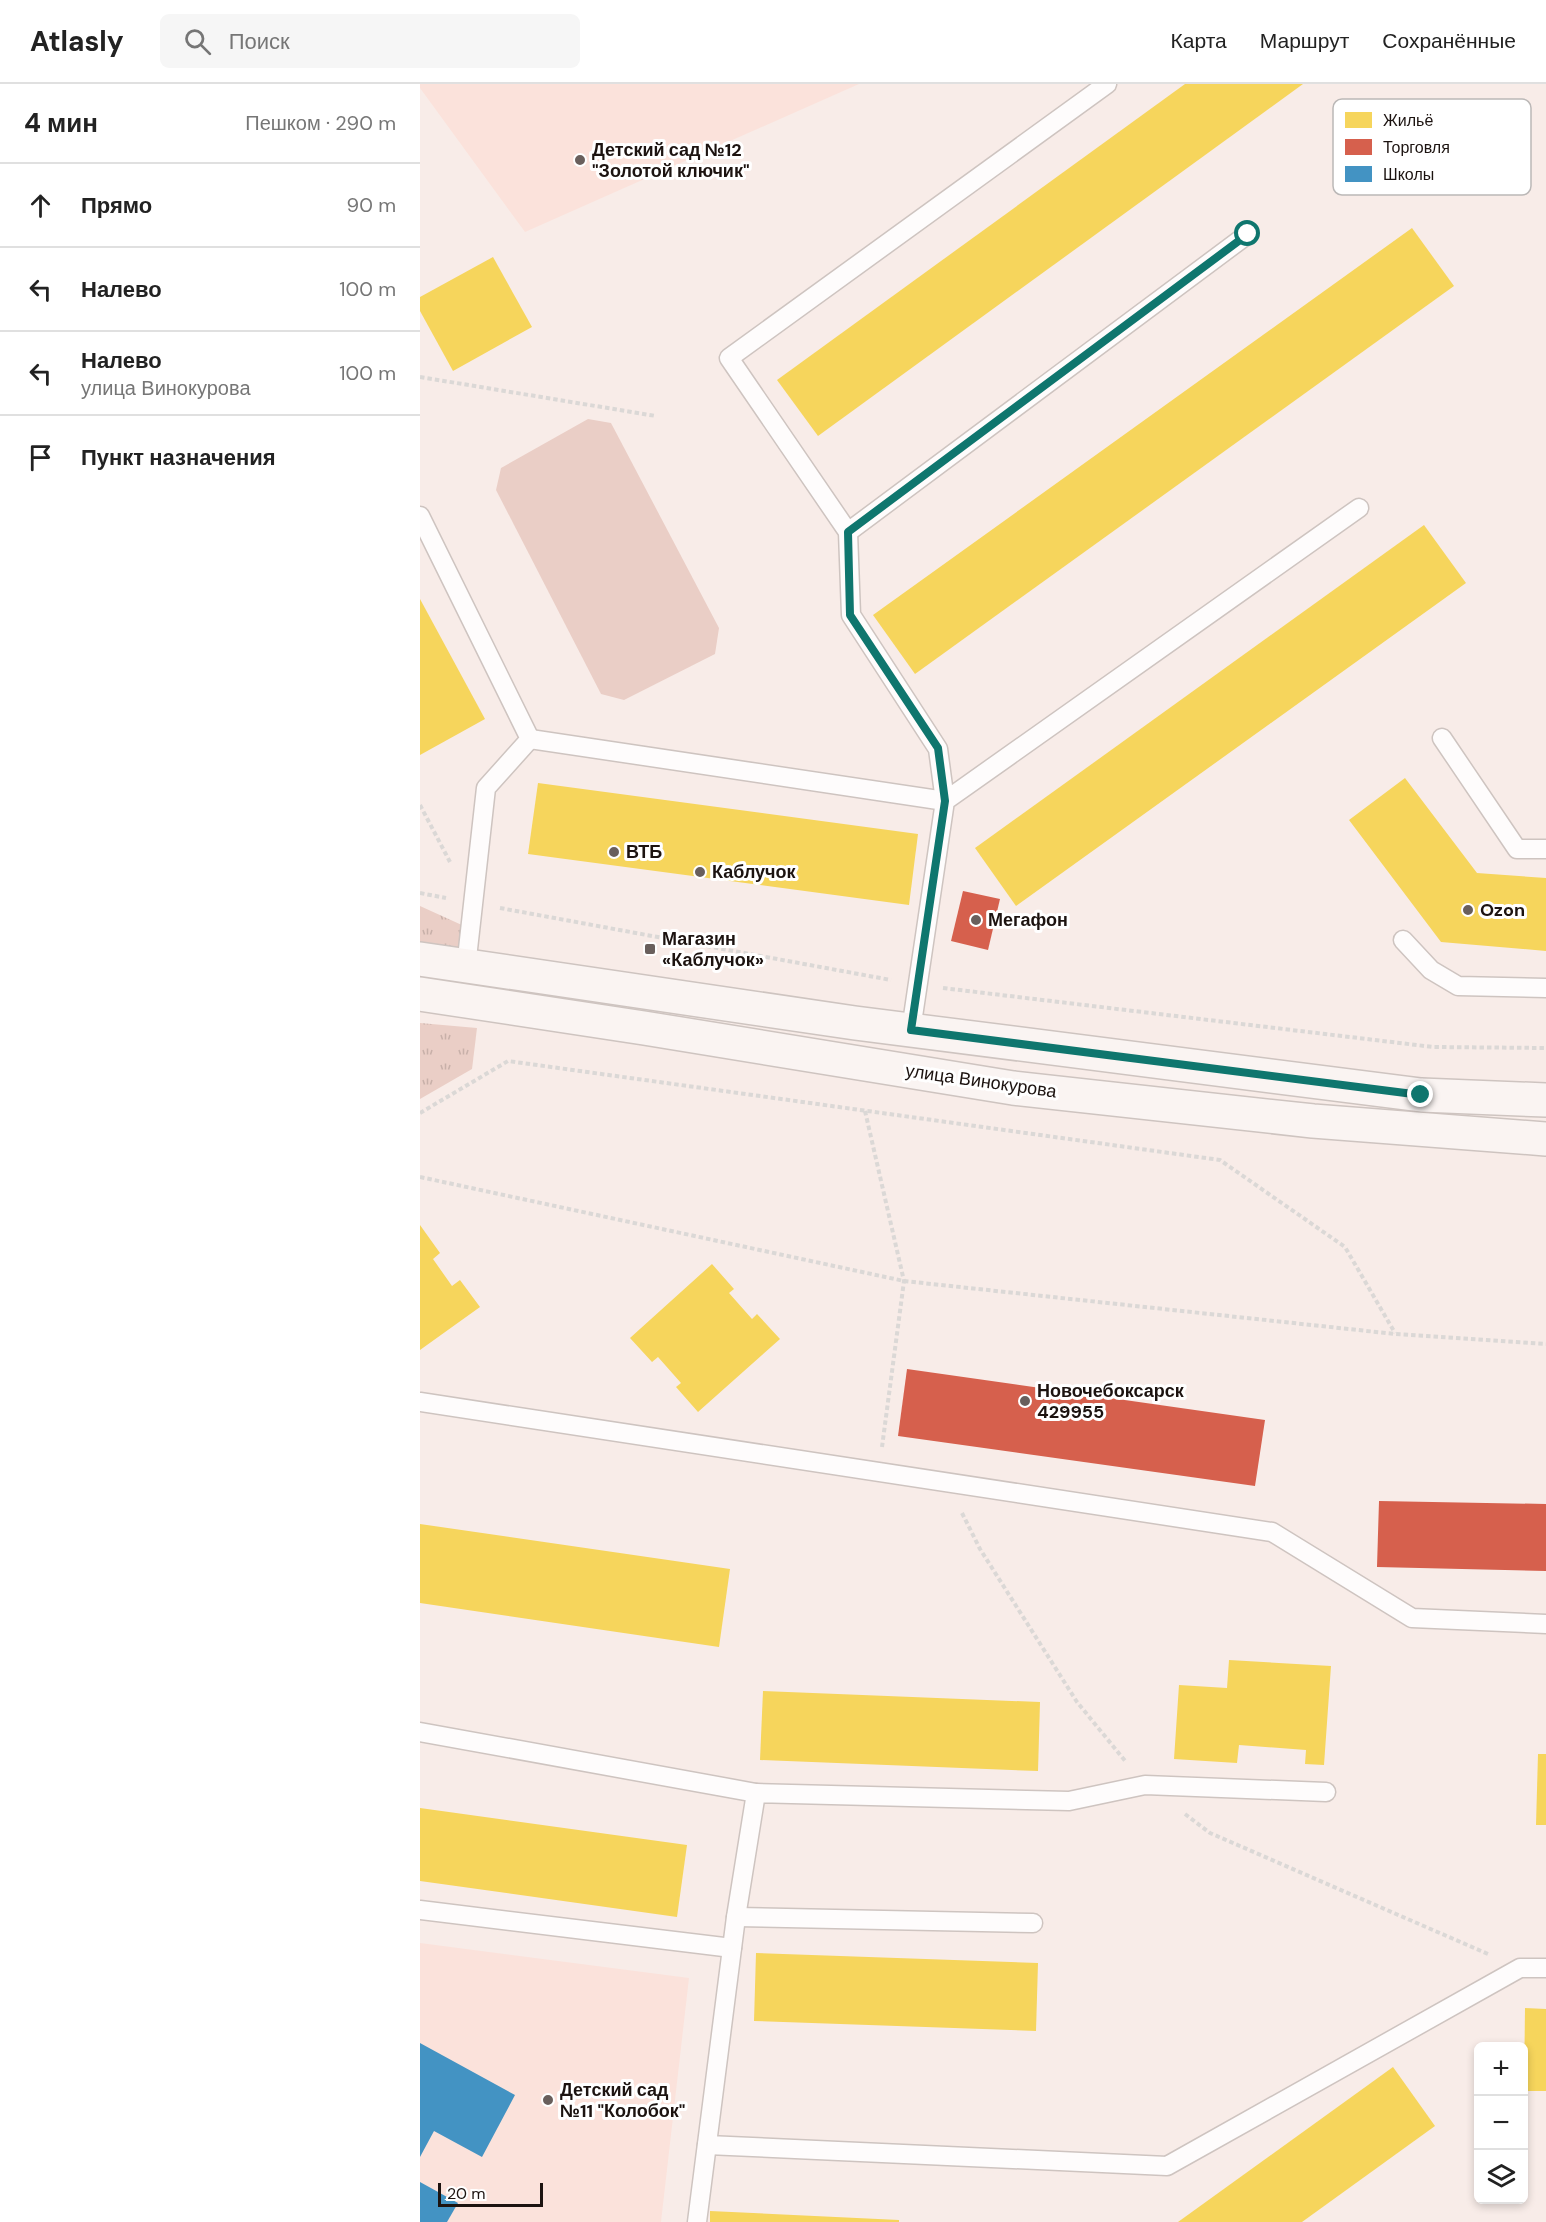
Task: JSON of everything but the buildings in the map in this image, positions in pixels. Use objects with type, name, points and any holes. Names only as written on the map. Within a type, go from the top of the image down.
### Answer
[{"type":"main road","points":[[420,958],[466,967],[911,1030],[1421,1095],[1546,1101]]},
{"type":"main road","name":"улица Винокурова","points":[[420,994],[1013,1088],[1313,1121],[1546,1138]]},
{"type":"lane","points":[[911,1030],[945,801],[938,748],[850,615],[848,532],[729,358],[1107,84]]},
{"type":"lane","points":[[848,532],[1248,234]]},
{"type":"lane","points":[[530,739],[945,801],[1359,508]]},
{"type":"lane","points":[[420,516],[530,739]]},
{"type":"lane","points":[[1442,738],[1517,849],[1546,849]]},
{"type":"lane","points":[[466,967],[486,788],[530,739]]},
{"type":"lane","points":[[1403,940],[1431,970],[1458,986],[1546,988]]},
{"type":"lane","points":[[420,1402],[1272,1532],[1412,1618],[1546,1624]]},
{"type":"lane","points":[[420,1732],[756,1793],[1069,1802],[1145,1785],[1326,1792]]},
{"type":"lane","points":[[697,2222],[736,1917],[756,1793]]},
{"type":"lane","points":[[420,1910],[732,1948]]},
{"type":"lane","points":[[736,1917],[1032,1923]]},
{"type":"lane","points":[[707,2145],[1167,2166],[1520,1968],[1546,1968]]},
{"type":"path","points":[[420,377],[656,416]]},
{"type":"path","points":[[420,805],[472,903],[918,985],[1433,1047],[1546,1048]]},
{"type":"path","points":[[420,1113],[508,1061],[1220,1160],[1345,1247],[1395,1334]]},
{"type":"path","points":[[865,1112],[904,1281],[878,1472]]},
{"type":"path","points":[[420,1178],[904,1281],[1395,1334],[1546,1344]]},
{"type":"shaded area","name":"Детский сад №12 \"Золотой ключик\"","points":[[420,84],[859,84],[525,232],[420,88]]},
{"type":"shaded area","name":"Детский сад №11 \"Колобок\"","points":[[420,1943],[689,1978],[661,2222],[420,2222]]},
{"type":"green space","points":[[588,419],[611,423],[719,628],[715,654],[624,700],[601,694],[496,490],[501,468]]},
{"type":"green space","points":[[420,906],[464,926],[458,953],[420,944]]},
{"type":"green space","points":[[420,1023],[477,1028],[472,1069],[420,1099]]},
{"type":"place","name":"Детский сад №12 \"Золотой ключик\"","points":[[580,160]]},
{"type":"place","name":"ВТБ","points":[[614,852]]},
{"type":"place","name":"Каблучок","points":[[700,872]]},
{"type":"place","name":"Ozon","points":[[1468,910]]},
{"type":"place","name":"Мегафон","points":[[976,920]]},
{"type":"place","name":"Магазин «Каблучок»","points":[[650,949]]},
{"type":"place","name":"Новочебоксарск 429955","points":[[1025,1401]]},
{"type":"place","name":"Детский сад №11 \"Колобок\"","points":[[548,2100]]},
{"type":"route","points":[[1248,234],[848,532],[850,615],[938,748],[945,801],[911,1030],[1421,1095]]}]
